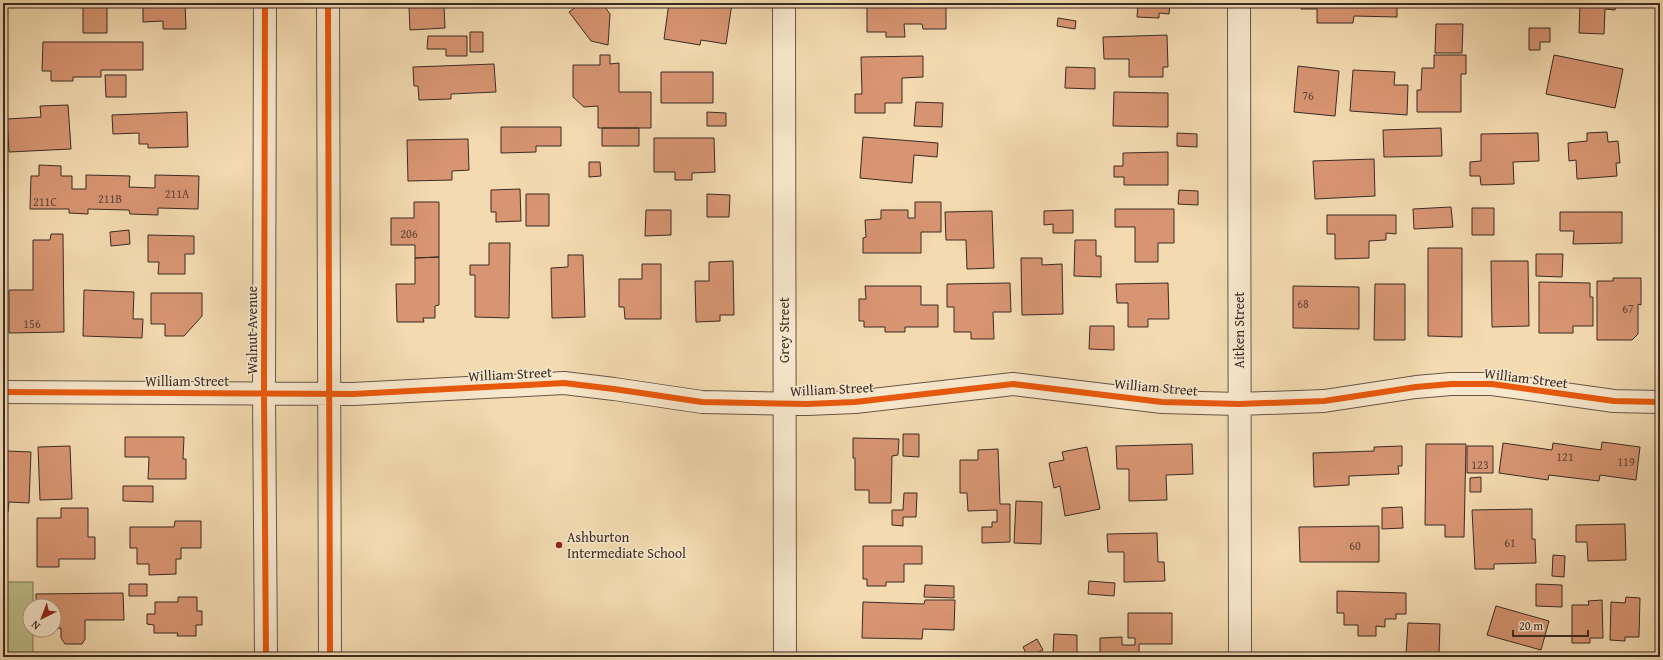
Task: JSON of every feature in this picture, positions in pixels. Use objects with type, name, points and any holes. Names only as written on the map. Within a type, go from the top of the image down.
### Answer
[{"type":"street","name":"Walnut Avenue","points":[[265,3],[264,394],[266,657]]},
{"type":"street","points":[[328,3],[330,657]]},
{"type":"street","name":"Grey Street","points":[[784,3],[785,657]]},
{"type":"street","name":"Aitken Street","points":[[1239,3],[1240,657]]},
{"type":"street","name":"William Street","points":[[3,392],[328,394],[456,390],[564,383],[702,402],[807,404],[855,402],[1013,384],[1162,402],[1239,404],[1324,401],[1416,387],[1451,384],[1492,384],[1606,400],[1660,402]]},
{"type":"green space","points":[[3,582],[33,582],[33,598],[22,598],[22,638],[33,638],[33,657],[3,657]]},
{"type":"building","points":[[83,3],[107,3],[107,33],[83,33]]},
{"type":"building","points":[[143,3],[185,3],[186,29],[163,29],[163,21],[143,22]]},
{"type":"building","points":[[405,3],[470,4],[444,6],[445,28],[410,30],[409,7],[405,7]]},
{"type":"building","points":[[581,3],[602,3],[610,14],[608,45],[591,41],[569,12]]},
{"type":"building","points":[[669,3],[732,3],[726,44],[701,40],[700,45],[664,39]]},
{"type":"building","points":[[861,3],[946,4],[946,29],[923,29],[922,24],[904,24],[905,37],[886,37],[886,32],[867,32],[867,6],[861,6]]},
{"type":"building","points":[[1106,3],[1170,3],[1169,14],[1159,13],[1159,18],[1137,17],[1138,5]]},
{"type":"building","points":[[1301,3],[1397,3],[1397,17],[1354,16],[1353,23],[1317,23],[1317,9],[1301,9]]},
{"type":"building","points":[[1580,3],[1616,3],[1615,10],[1605,9],[1604,34],[1579,33]]},
{"type":"building","points":[[1058,18],[1076,21],[1075,29],[1057,26]]},
{"type":"building","points":[[1436,24],[1463,24],[1462,53],[1435,53]]},
{"type":"building","points":[[1529,28],[1550,28],[1550,42],[1540,42],[1540,50],[1529,50]]},
{"type":"building","points":[[470,32],[483,32],[483,52],[470,52]]},
{"type":"building","points":[[1167,35],[1168,67],[1163,67],[1163,77],[1129,77],[1129,59],[1104,59],[1103,37]]},
{"type":"building","points":[[428,36],[467,36],[467,56],[446,56],[446,49],[427,49]]},
{"type":"building","points":[[43,42],[143,42],[143,70],[101,70],[101,77],[73,77],[73,81],[51,81],[51,71],[42,71]]},
{"type":"building","points":[[600,55],[610,55],[610,64],[619,63],[619,92],[651,92],[651,128],[598,128],[598,106],[584,107],[573,97],[573,65],[600,65]]},
{"type":"building","points":[[1434,55],[1466,55],[1466,74],[1461,74],[1461,112],[1417,112],[1417,90],[1421,90],[1422,68],[1434,68]]},
{"type":"building","points":[[1554,55],[1623,69],[1615,108],[1546,94]]},
{"type":"building","points":[[923,56],[923,77],[902,78],[902,103],[885,103],[885,113],[855,113],[855,94],[862,94],[861,57]]},
{"type":"building","points":[[494,64],[496,92],[451,94],[451,99],[419,100],[418,86],[414,86],[413,67]]},
{"type":"building","points":[[1298,66],[1339,71],[1335,116],[1294,112]]},
{"type":"building","points":[[1066,67],[1095,68],[1095,89],[1065,88]]},
{"type":"building","points":[[1353,70],[1395,72],[1394,85],[1408,85],[1407,115],[1350,111]]},
{"type":"building","points":[[661,72],[713,72],[713,103],[661,103]]},
{"type":"building","points":[[105,75],[126,75],[126,97],[106,97]]},
{"type":"building","points":[[1114,92],[1168,93],[1168,127],[1113,126]]},
{"type":"building","points":[[916,102],[943,103],[942,127],[914,126]]},
{"type":"building","points":[[68,105],[71,149],[9,152],[7,119],[41,117],[40,106]]},
{"type":"building","points":[[187,112],[188,147],[148,148],[148,144],[139,144],[139,133],[113,134],[112,115]]},
{"type":"building","points":[[707,112],[726,113],[726,126],[707,126]]},
{"type":"building","points":[[501,127],[561,127],[561,146],[536,146],[536,152],[501,153]]},
{"type":"building","points":[[602,128],[639,128],[639,146],[602,146]]},
{"type":"building","points":[[1441,128],[1442,156],[1384,157],[1383,130]]},
{"type":"building","points":[[1607,132],[1608,142],[1618,141],[1620,163],[1616,163],[1617,176],[1577,179],[1576,160],[1569,161],[1568,143],[1587,141],[1587,133]]},
{"type":"building","points":[[1177,133],[1197,134],[1197,147],[1177,146]]},
{"type":"building","points":[[1538,133],[1539,161],[1513,162],[1514,184],[1481,185],[1480,176],[1470,176],[1470,162],[1481,161],[1481,134]]},
{"type":"building","points":[[863,137],[938,143],[937,157],[914,155],[912,183],[860,178]]},
{"type":"building","points":[[654,138],[714,138],[715,172],[692,173],[692,180],[675,180],[675,172],[654,172]]},
{"type":"building","points":[[468,139],[469,170],[452,171],[452,180],[408,181],[407,140]]},
{"type":"building","points":[[1168,152],[1168,185],[1124,185],[1124,177],[1114,177],[1114,166],[1123,166],[1123,153]]},
{"type":"building","points":[[1374,159],[1375,196],[1315,199],[1313,161]]},
{"type":"building","points":[[589,162],[600,162],[601,176],[589,177]]},
{"type":"building","points":[[39,165],[61,166],[61,176],[72,176],[72,189],[86,189],[86,175],[130,176],[129,187],[155,188],[155,175],[199,176],[198,209],[158,208],[158,215],[130,214],[129,210],[88,209],[88,214],[69,213],[69,209],[30,209],[31,176],[39,176]]},
{"type":"building","points":[[520,189],[521,221],[496,222],[496,212],[491,212],[491,190]]},
{"type":"building","points":[[1179,190],[1198,191],[1198,205],[1178,204]]},
{"type":"building","points":[[526,194],[549,194],[549,226],[526,226]]},
{"type":"building","points":[[707,194],[730,195],[729,217],[707,217]]},
{"type":"building","points":[[414,202],[439,202],[439,257],[415,258],[415,245],[391,245],[391,218],[414,218]]},
{"type":"building","points":[[915,202],[941,202],[941,232],[921,232],[921,253],[863,253],[863,238],[866,237],[865,220],[881,219],[881,210],[908,210],[908,218],[915,218]]},
{"type":"building","points":[[1451,207],[1453,227],[1414,229],[1413,209]]},
{"type":"building","points":[[1472,208],[1494,208],[1494,235],[1472,235]]},
{"type":"building","points":[[1115,209],[1174,209],[1174,243],[1158,243],[1158,262],[1135,262],[1135,227],[1115,227]]},
{"type":"building","points":[[646,210],[671,210],[671,235],[645,236]]},
{"type":"building","points":[[1073,210],[1073,233],[1053,233],[1053,224],[1044,225],[1044,211]]},
{"type":"building","points":[[992,211],[994,268],[967,269],[966,240],[946,240],[945,212]]},
{"type":"building","points":[[1560,212],[1622,212],[1622,243],[1573,244],[1574,231],[1560,231]]},
{"type":"building","points":[[1327,215],[1396,215],[1396,234],[1386,233],[1386,240],[1369,241],[1369,258],[1335,259],[1335,234],[1327,234]]},
{"type":"building","points":[[129,230],[130,244],[111,246],[110,232]]},
{"type":"building","points":[[51,234],[63,234],[64,332],[9,333],[9,290],[33,290],[33,240],[50,240]]},
{"type":"building","points":[[148,235],[194,236],[194,254],[185,254],[185,274],[158,274],[159,262],[148,262]]},
{"type":"building","points":[[1075,240],[1096,240],[1096,256],[1101,256],[1101,277],[1074,276]]},
{"type":"building","points":[[489,243],[510,243],[509,318],[475,317],[475,275],[470,275],[470,265],[489,265]]},
{"type":"building","points":[[1428,248],[1462,248],[1462,337],[1428,336]]},
{"type":"building","points":[[1536,254],[1563,254],[1562,277],[1536,276]]},
{"type":"building","points":[[568,255],[583,255],[585,317],[552,318],[551,268],[568,267]]},
{"type":"building","points":[[439,257],[439,305],[435,306],[435,318],[423,318],[424,322],[397,322],[396,284],[415,284],[415,258]]},
{"type":"building","points":[[1021,258],[1042,258],[1042,265],[1062,264],[1063,314],[1022,315]]},
{"type":"building","points":[[733,261],[734,315],[720,315],[720,321],[696,322],[695,281],[709,281],[709,262]]},
{"type":"building","points":[[1491,261],[1528,261],[1529,326],[1492,327]]},
{"type":"building","points":[[642,264],[661,264],[661,319],[625,319],[624,307],[619,307],[619,279],[642,279]]},
{"type":"building","points":[[1613,278],[1641,278],[1641,305],[1638,304],[1638,334],[1632,340],[1597,340],[1597,281],[1613,281]]},
{"type":"building","points":[[1539,282],[1590,283],[1590,297],[1593,297],[1593,326],[1573,326],[1573,333],[1539,333]]},
{"type":"building","points":[[1010,283],[1011,312],[993,312],[994,339],[971,339],[971,332],[954,332],[954,307],[947,307],[947,284]]},
{"type":"building","points":[[1168,283],[1169,319],[1148,319],[1148,327],[1128,327],[1128,303],[1117,303],[1116,284]]},
{"type":"building","points":[[1375,284],[1405,284],[1405,340],[1374,340]]},
{"type":"building","points":[[865,286],[921,286],[921,305],[938,305],[938,327],[905,327],[905,332],[885,332],[885,327],[864,327],[864,321],[859,321],[859,299],[866,299]]},
{"type":"building","points":[[1293,286],[1359,287],[1359,329],[1293,328]]},
{"type":"building","points":[[84,290],[134,292],[133,319],[143,319],[142,338],[83,336]]},
{"type":"building","points":[[151,293],[202,293],[202,316],[184,336],[165,336],[165,324],[151,324]]},
{"type":"building","points":[[1090,326],[1114,326],[1114,350],[1089,349]]},
{"type":"building","points":[[903,434],[919,434],[919,457],[903,456]]},
{"type":"building","points":[[125,437],[184,437],[183,459],[186,459],[186,479],[148,479],[149,457],[125,457]]},
{"type":"building","points":[[853,438],[899,439],[898,455],[892,456],[891,503],[869,503],[869,490],[855,490],[855,458],[853,458]]},
{"type":"building","points":[[1602,442],[1640,447],[1636,480],[1600,475],[1599,481],[1549,475],[1548,480],[1499,473],[1503,443],[1552,450],[1553,443],[1601,450]]},
{"type":"building","points":[[1192,444],[1193,474],[1166,475],[1167,500],[1129,501],[1129,469],[1117,469],[1116,446]]},
{"type":"building","points":[[1426,444],[1466,444],[1464,537],[1445,537],[1445,525],[1425,525]]},
{"type":"building","points":[[70,446],[72,499],[40,500],[38,447]]},
{"type":"building","points":[[1402,446],[1402,466],[1398,466],[1399,474],[1349,476],[1349,485],[1314,487],[1313,453],[1374,451],[1374,447]]},
{"type":"building","points":[[1467,446],[1493,446],[1493,473],[1467,473]]},
{"type":"building","points":[[1087,447],[1100,509],[1065,516],[1060,486],[1054,488],[1049,463],[1064,460],[1062,452]]},
{"type":"building","points":[[998,449],[1000,504],[1010,504],[1010,542],[982,543],[982,527],[992,527],[992,522],[997,522],[997,510],[968,511],[967,493],[960,493],[960,460],[978,460],[978,450]]},
{"type":"building","points":[[6,451],[31,452],[29,503],[9,502],[8,512],[3,512],[3,468],[5,468]]},
{"type":"building","points":[[1481,477],[1481,492],[1470,492],[1470,478]]},
{"type":"building","points":[[123,486],[153,486],[153,502],[123,501]]},
{"type":"building","points":[[904,493],[917,493],[916,517],[903,517],[903,526],[892,525],[892,510],[903,510]]},
{"type":"building","points":[[1016,501],[1042,502],[1041,544],[1014,543]]},
{"type":"building","points":[[1402,507],[1403,528],[1382,529],[1382,508]]},
{"type":"building","points":[[61,508],[88,508],[88,537],[95,537],[95,559],[59,559],[59,567],[37,567],[37,518],[61,518]]},
{"type":"building","points":[[1532,509],[1532,539],[1535,539],[1536,563],[1494,564],[1494,569],[1475,569],[1472,510]]},
{"type":"building","points":[[175,521],[201,521],[201,548],[181,548],[181,559],[176,559],[176,574],[149,575],[149,564],[137,564],[137,548],[130,548],[130,527],[174,527]]},
{"type":"building","points":[[1625,524],[1626,560],[1588,561],[1587,542],[1576,542],[1576,525]]},
{"type":"building","points":[[1379,526],[1379,562],[1300,562],[1299,527]]},
{"type":"building","points":[[1157,533],[1158,562],[1164,562],[1165,581],[1124,582],[1124,552],[1108,552],[1107,534]]},
{"type":"building","points":[[863,546],[922,546],[922,564],[904,564],[904,582],[886,582],[886,586],[867,586],[867,579],[863,579]]},
{"type":"building","points":[[1553,555],[1565,556],[1564,577],[1552,576]]},
{"type":"building","points":[[1089,581],[1115,583],[1114,596],[1088,594]]},
{"type":"building","points":[[129,584],[147,584],[147,596],[129,596]]},
{"type":"building","points":[[1536,584],[1562,585],[1562,607],[1536,606]]},
{"type":"building","points":[[925,585],[954,586],[954,598],[924,597]]},
{"type":"building","points":[[1337,591],[1406,593],[1406,614],[1396,614],[1396,619],[1385,619],[1385,627],[1376,626],[1376,636],[1358,636],[1358,625],[1344,625],[1344,613],[1337,613]]},
{"type":"building","points":[[123,593],[124,620],[85,620],[85,639],[82,644],[65,644],[61,638],[62,598],[36,598],[36,594]]},
{"type":"building","points":[[178,597],[197,597],[197,611],[202,611],[202,625],[196,625],[196,636],[177,636],[178,633],[154,633],[154,625],[147,624],[147,614],[155,614],[155,602],[178,602]]},
{"type":"building","points":[[1626,597],[1640,598],[1639,637],[1625,637],[1625,641],[1610,640],[1611,602],[1625,603]]},
{"type":"building","points":[[925,600],[955,600],[954,630],[923,629],[922,639],[862,638],[863,602],[924,604]]},
{"type":"building","points":[[1602,600],[1603,638],[1590,638],[1590,643],[1572,643],[1572,605],[1589,605],[1588,601]]},
{"type":"building","points":[[1496,606],[1549,621],[1541,650],[1487,635]]},
{"type":"building","points":[[1128,613],[1172,613],[1172,644],[1139,644],[1139,655],[1100,655],[1100,638],[1122,637],[1122,645],[1135,645],[1135,638],[1128,638]]},
{"type":"building","points":[[1408,623],[1440,624],[1439,655],[1406,654]]},
{"type":"building","points":[[1054,634],[1077,635],[1077,654],[1053,653]]},
{"type":"building","points":[[1037,639],[1043,650],[1028,657],[1023,647]]},
{"type":"cycle path","points":[[265,3],[264,394],[266,657]]},
{"type":"cycle path","points":[[328,3],[330,657]]},
{"type":"cycle path","points":[[3,392],[353,394],[564,383],[702,402],[807,404],[855,402],[1013,384],[1162,402],[1239,404],[1324,401],[1416,387],[1451,384],[1492,384],[1614,401],[1660,402]]},
{"type":"place","name":"Ashburton Intermediate School","points":[[559,545]]}]
